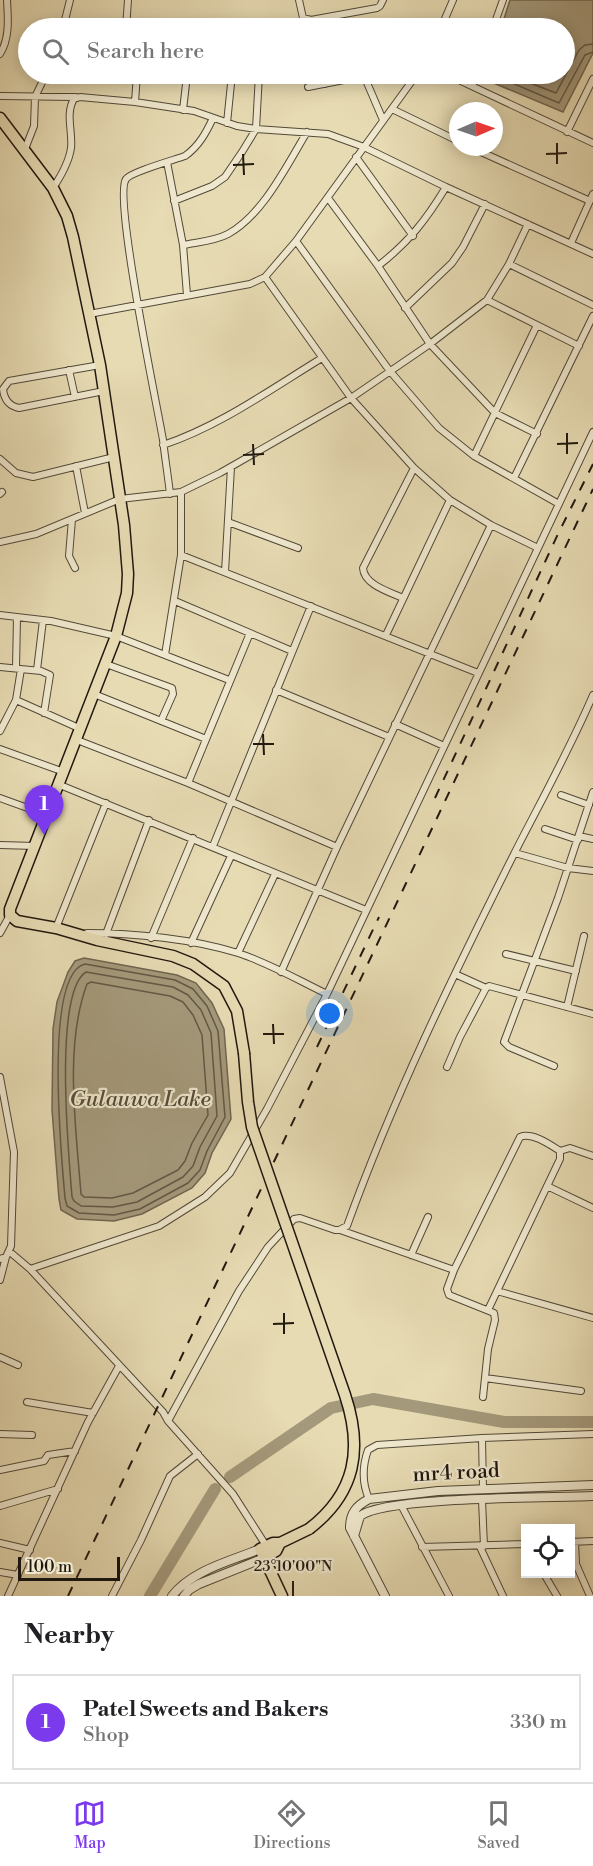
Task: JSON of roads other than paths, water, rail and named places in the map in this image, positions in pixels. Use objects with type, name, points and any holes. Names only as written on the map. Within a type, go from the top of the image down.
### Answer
[{"type":"main road","points":[[0,118],[53,188],[67,216],[73,237],[100,364],[120,499],[128,574],[127,593],[116,636],[10,909],[10,915],[17,921],[57,928],[74,934],[174,956],[193,964],[224,986],[237,1011],[252,1127],[345,1395],[353,1427],[354,1463],[337,1502],[309,1529],[265,1552]]},
{"type":"main road","points":[[265,1552],[282,1596]]},
{"type":"main road","points":[[265,1552],[290,1596]]},
{"type":"street","points":[[0,54],[6,41],[7,0]]},
{"type":"street","points":[[65,18],[69,0]]},
{"type":"street","points":[[127,18],[128,0]]},
{"type":"street","points":[[299,0],[303,18]]},
{"type":"street","points":[[322,18],[377,8],[383,0]]},
{"type":"street","points":[[445,18],[453,0]]},
{"type":"street","points":[[497,18],[503,0]]},
{"type":"street","points":[[0,19],[8,20]]},
{"type":"street","points":[[567,132],[593,79]]},
{"type":"street","points":[[25,149],[34,126],[35,97],[41,84]]},
{"type":"street","points":[[135,102],[136,84]]},
{"type":"street","points":[[183,110],[186,84]]},
{"type":"street","points":[[227,123],[231,84]]},
{"type":"street","points":[[174,201],[212,186],[225,177],[256,129],[258,84]]},
{"type":"street","points":[[308,87],[325,84]]},
{"type":"street","points":[[367,84],[383,120]]},
{"type":"street","points":[[89,314],[250,284],[265,277],[296,241],[410,84]]},
{"type":"street","points":[[468,84],[593,143]]},
{"type":"street","points":[[0,96],[77,97],[135,102],[183,110],[256,129],[328,134],[364,147],[593,254]]},
{"type":"street","points":[[53,188],[67,162],[71,148],[70,111],[71,104],[77,97]]},
{"type":"street","points":[[392,109],[449,137]]},
{"type":"street","points":[[170,494],[138,305],[125,219],[123,184],[130,175],[185,156],[192,151],[207,132],[213,117]]},
{"type":"street","points":[[183,245],[214,240],[240,226],[273,187],[307,132]]},
{"type":"street","points":[[491,156],[591,198],[571,243]]},
{"type":"street","points":[[356,157],[413,236]]},
{"type":"street","points":[[167,162],[183,245],[187,295]]},
{"type":"street","points":[[378,266],[413,236],[429,217],[446,187]]},
{"type":"street","points":[[328,198],[378,266],[430,344],[495,413],[537,434]]},
{"type":"street","points":[[405,308],[452,263],[485,204]]},
{"type":"street","points":[[0,542],[36,534],[120,499],[181,492],[231,467],[351,398],[430,344],[487,300],[509,264],[528,224]]},
{"type":"street","points":[[296,241],[389,370],[439,428],[474,456],[559,504]]},
{"type":"street","points":[[509,264],[593,305]]},
{"type":"street","points":[[265,277],[351,398],[414,468],[450,500],[491,525],[538,548]]},
{"type":"street","points":[[487,300],[579,346]]},
{"type":"street","points":[[514,478],[593,316]]},
{"type":"street","points":[[474,456],[537,325]]},
{"type":"street","points":[[163,445],[211,425],[322,358]]},
{"type":"street","points":[[100,364],[9,381],[3,389],[3,396],[9,404],[19,408],[104,391]]},
{"type":"street","points":[[69,370],[75,397]]},
{"type":"street","points":[[30,1269],[159,1226],[205,1197],[230,1173],[267,1109],[327,994],[593,432]]},
{"type":"street","points":[[0,461],[16,473],[33,477],[114,457]]},
{"type":"street","points":[[76,466],[85,513]]},
{"type":"street","points":[[225,572],[231,467]]},
{"type":"street","points":[[403,598],[371,582],[363,568],[414,468]]},
{"type":"street","points":[[165,655],[181,555],[181,492]]},
{"type":"street","points":[[386,635],[450,500]]},
{"type":"street","points":[[72,519],[69,556],[75,568]]},
{"type":"street","points":[[228,522],[298,548]]},
{"type":"street","points":[[281,972],[316,891],[491,525]]},
{"type":"street","points":[[181,555],[478,673]]},
{"type":"street","points":[[175,601],[292,651]]},
{"type":"street","points":[[213,846],[311,606]]},
{"type":"street","points":[[0,615],[43,620],[116,636],[229,680]]},
{"type":"street","points":[[0,731],[15,700],[18,668],[17,617]]},
{"type":"street","points":[[37,670],[43,620]]},
{"type":"street","points":[[188,783],[250,633]]},
{"type":"street","points":[[106,664],[172,688],[173,694],[161,721]]},
{"type":"street","points":[[0,667],[47,672],[51,678],[44,713]]},
{"type":"street","points":[[276,690],[389,737]]},
{"type":"street","points":[[94,694],[206,739]]},
{"type":"street","points":[[339,1230],[346,1226],[395,1103],[454,974],[593,695]]},
{"type":"street","points":[[15,700],[44,713],[79,734],[337,847]]},
{"type":"street","points":[[395,724],[444,746]]},
{"type":"street","points":[[0,749],[64,772]]},
{"type":"street","points":[[60,785],[366,910]]},
{"type":"street","points":[[554,1066],[506,1045],[506,1036],[535,961],[593,792]]},
{"type":"street","points":[[561,795],[590,802]]},
{"type":"street","points":[[0,798],[48,815]]},
{"type":"street","points":[[57,928],[106,803]]},
{"type":"street","points":[[106,934],[149,820]]},
{"type":"street","points":[[545,829],[578,838],[593,839]]},
{"type":"street","points":[[151,938],[193,838]]},
{"type":"street","points":[[0,845],[36,846]]},
{"type":"street","points":[[514,853],[568,868],[593,871]]},
{"type":"street","points":[[191,943],[231,856]]},
{"type":"street","points":[[238,953],[275,874]]},
{"type":"street","points":[[0,933],[10,915]]},
{"type":"street","points":[[74,934],[151,938],[191,943],[238,953],[327,994]]},
{"type":"street","points":[[567,1007],[584,936]]},
{"type":"street","points":[[506,954],[576,971]]},
{"type":"street","points":[[454,974],[486,988],[492,986],[593,1014]]},
{"type":"street","points":[[447,1067],[486,988]]},
{"type":"street","points":[[0,1077],[14,1152],[5,1256],[0,1280]]},
{"type":"street","points":[[0,1123],[9,1121]]},
{"type":"street","points":[[483,1397],[488,1349],[496,1316],[488,1310],[449,1295],[447,1289],[454,1270],[520,1137],[527,1135],[560,1151],[570,1148],[593,1156]]},
{"type":"street","points":[[488,1310],[560,1159],[560,1151]]},
{"type":"street","points":[[546,1186],[593,1208]]},
{"type":"street","points":[[411,1255],[428,1217]]},
{"type":"street","points":[[168,1421],[239,1291],[268,1247],[294,1220],[300,1218],[339,1230],[454,1270]]},
{"type":"street","points":[[5,1256],[30,1269],[163,1412],[168,1421],[233,1494],[257,1533],[265,1552]]},
{"type":"street","points":[[497,1291],[593,1318]]},
{"type":"street","points":[[0,1357],[18,1365]]},
{"type":"street","points":[[8,1596],[93,1413],[119,1366]]},
{"type":"street","points":[[485,1378],[581,1391]]},
{"type":"street","points":[[27,1402],[93,1413]]},
{"type":"street","points":[[0,1434],[32,1435]]},
{"type":"street","points":[[385,1596],[354,1536],[350,1521],[356,1507],[369,1500],[363,1477],[368,1450],[391,1444],[593,1434]]},
{"type":"street","points":[[482,1438],[483,1489]]},
{"type":"street","points":[[0,1470],[44,1461],[48,1455],[75,1451]]},
{"type":"street","points":[[112,1596],[167,1482],[177,1469],[198,1455]]},
{"type":"street","name":"mr4 road","points":[[369,1500],[438,1491],[593,1485]]},
{"type":"street","points":[[0,1506],[57,1489]]},
{"type":"street","name":"mr4 road","points":[[354,1536],[357,1520],[364,1513],[379,1508],[482,1500],[593,1496]]},
{"type":"street","points":[[482,1500],[482,1547],[503,1596]]},
{"type":"street","points":[[401,1505],[449,1596]]},
{"type":"street","points":[[575,1542],[593,1541]]},
{"type":"street","points":[[0,1543],[30,1550]]},
{"type":"street","points":[[422,1547],[521,1544]]},
{"type":"street","points":[[172,1596],[190,1579],[265,1552]]},
{"type":"street","points":[[184,1596],[199,1584],[265,1552]]},
{"type":"street","points":[[575,1557],[590,1596]]},
{"type":"street","points":[[0,1572],[18,1575]]},
{"type":"street","points":[[546,1578],[557,1596]]},
{"type":"water","points":[[510,0],[593,0],[593,53],[563,112],[496,84],[575,84],[575,18],[504,18]]},
{"type":"water","name":"Gulauwa Lake","points":[[84,958],[177,975],[196,983],[212,1003],[224,1029],[231,1119],[212,1153],[205,1173],[192,1188],[142,1214],[114,1221],[77,1219],[61,1210],[59,1199],[52,1110],[53,1029],[57,1002],[68,972],[75,961]]},
{"type":"waterway","points":[[230,1477],[331,1408],[373,1399],[504,1422],[593,1422]]},
{"type":"waterway","points":[[150,1596],[215,1489]]},
{"type":"railway","points":[[435,798],[593,464]]},
{"type":"railway","points":[[68,1596],[593,489]]},
{"type":"railway","points":[[317,1047],[379,917]]},
{"type":"place","name":"Patel Sweets and Bakers","points":[[44,835]]}]
